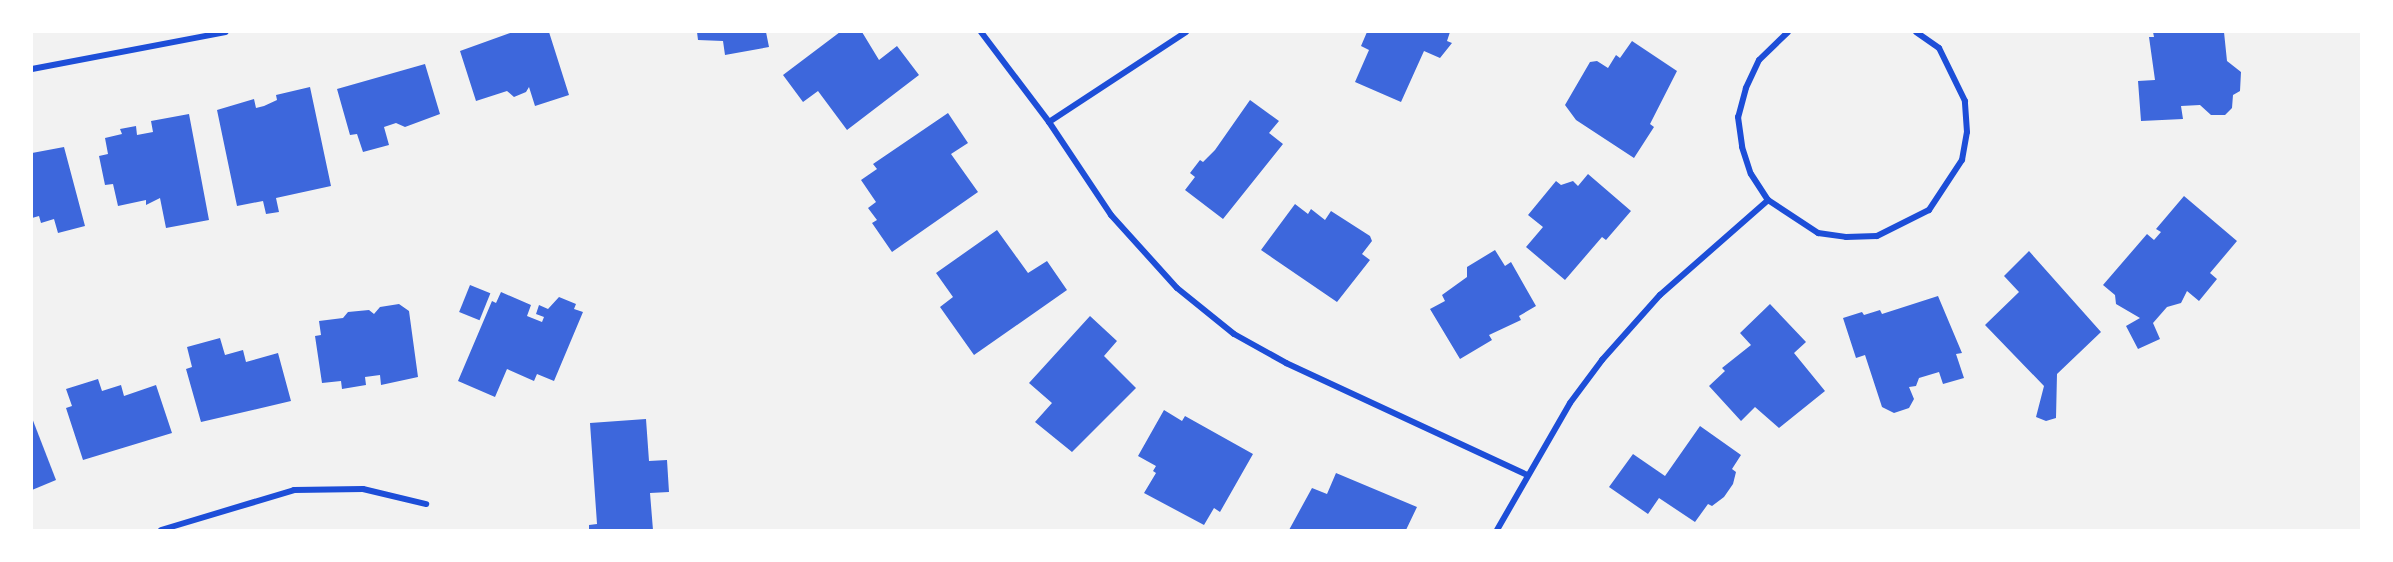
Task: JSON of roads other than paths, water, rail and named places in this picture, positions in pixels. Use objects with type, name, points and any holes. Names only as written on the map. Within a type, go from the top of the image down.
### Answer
[{"type":"street","points":[[32,69],[226,32]]},
{"type":"street","points":[[981,32],[1049,122],[1111,215],[1158,272],[1234,334],[1286,363],[1527,475]]},
{"type":"street","points":[[1049,122],[1186,32]]},
{"type":"street","points":[[1788,32],[1759,60],[1746,88],[1738,117],[1751,174],[1768,200],[1818,233],[1846,237],[1877,236],[1929,210],[1962,160],[1967,132],[1965,101],[1940,48],[1916,32]]},
{"type":"street","points":[[1497,531],[1527,475],[1602,360],[1660,295],[1768,200]]},
{"type":"street","points":[[161,531],[305,489],[363,489],[426,504]]}]
